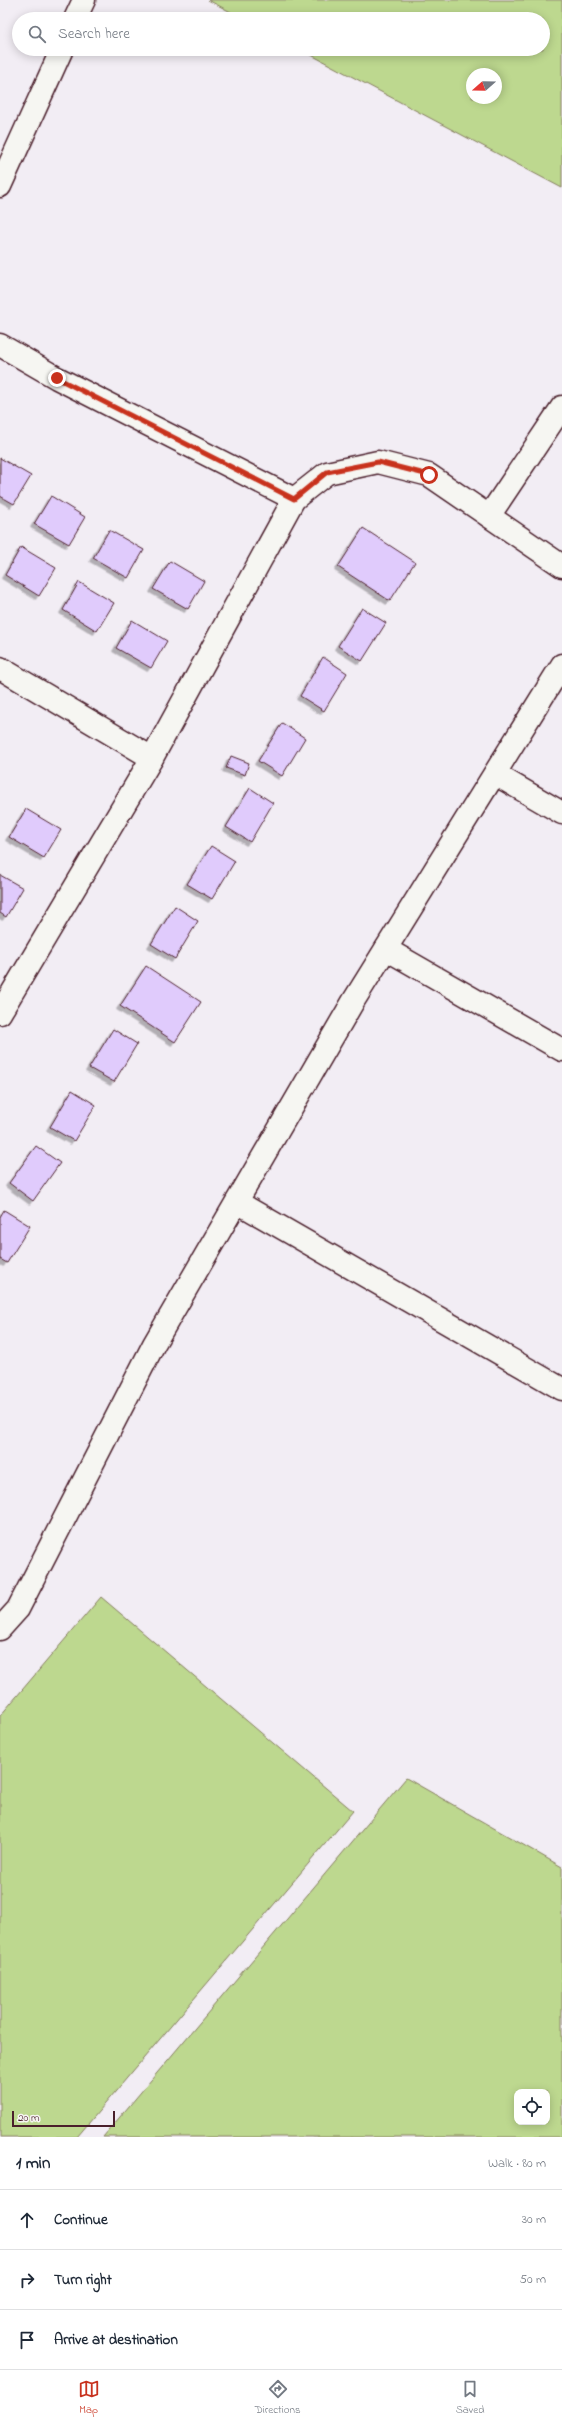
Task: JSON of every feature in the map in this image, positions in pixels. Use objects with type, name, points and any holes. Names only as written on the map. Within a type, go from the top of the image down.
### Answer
[{"type":"street","points":[[78,12],[84,0]]},
{"type":"street","points":[[0,186],[59,56]]},
{"type":"street","points":[[0,345],[57,378],[294,499]]},
{"type":"street","points":[[489,516],[562,408]]},
{"type":"street","points":[[0,1013],[152,758],[294,499],[327,472],[378,462],[429,475],[562,566]]},
{"type":"street","points":[[0,1629],[18,1609],[154,1344],[386,949],[562,665]]},
{"type":"street","points":[[0,668],[152,758]]},
{"type":"street","points":[[494,774],[562,813]]},
{"type":"street","points":[[386,949],[562,1050]]},
{"type":"street","points":[[237,1202],[562,1388]]},
{"type":"green space","points":[[208,0],[562,0],[562,188],[313,56],[550,56],[550,12],[231,12]]},
{"type":"green space","points":[[101,1597],[353,1811],[77,2137],[0,2137],[0,1716]]},
{"type":"green space","points":[[406,1778],[562,1867],[562,2137],[103,2137]]},
{"type":"building","points":[[0,458],[31,476],[14,504],[0,496]]},
{"type":"building","points":[[51,496],[85,517],[69,544],[34,524]]},
{"type":"building","points":[[363,528],[415,562],[390,601],[338,567]]},
{"type":"building","points":[[109,530],[144,550],[128,578],[93,558]]},
{"type":"building","points":[[21,547],[56,568],[39,596],[5,575]]},
{"type":"building","points":[[170,561],[204,581],[188,609],[153,589]]},
{"type":"building","points":[[79,582],[114,603],[97,631],[63,610]]},
{"type":"building","points":[[362,608],[386,623],[362,661],[338,646]]},
{"type":"building","points":[[132,620],[167,641],[151,668],[116,648]]},
{"type":"building","points":[[323,657],[347,673],[324,711],[300,696]]},
{"type":"building","points":[[282,723],[305,738],[282,776],[258,761]]},
{"type":"building","points":[[231,756],[249,763],[245,775],[226,768]]},
{"type":"building","points":[[250,788],[273,803],[250,842],[226,827]]},
{"type":"building","points":[[26,809],[61,830],[44,858],[9,837]]},
{"type":"building","points":[[211,846],[235,861],[212,899],[187,884]]},
{"type":"building","points":[[0,875],[23,888],[6,917],[0,913]]},
{"type":"building","points":[[175,906],[198,921],[175,959],[151,944]]},
{"type":"building","points":[[146,966],[201,1002],[175,1042],[120,1006]]},
{"type":"building","points":[[113,1029],[137,1044],[114,1082],[89,1068]]},
{"type":"building","points":[[72,1090],[96,1105],[74,1141],[50,1127]]},
{"type":"building","points":[[36,1146],[60,1163],[33,1201],[9,1183]]},
{"type":"building","points":[[4,1210],[30,1226],[7,1263],[0,1259],[0,1217]]},
{"type":"route","points":[[57,378],[294,499],[327,472],[378,462],[429,475]]}]
